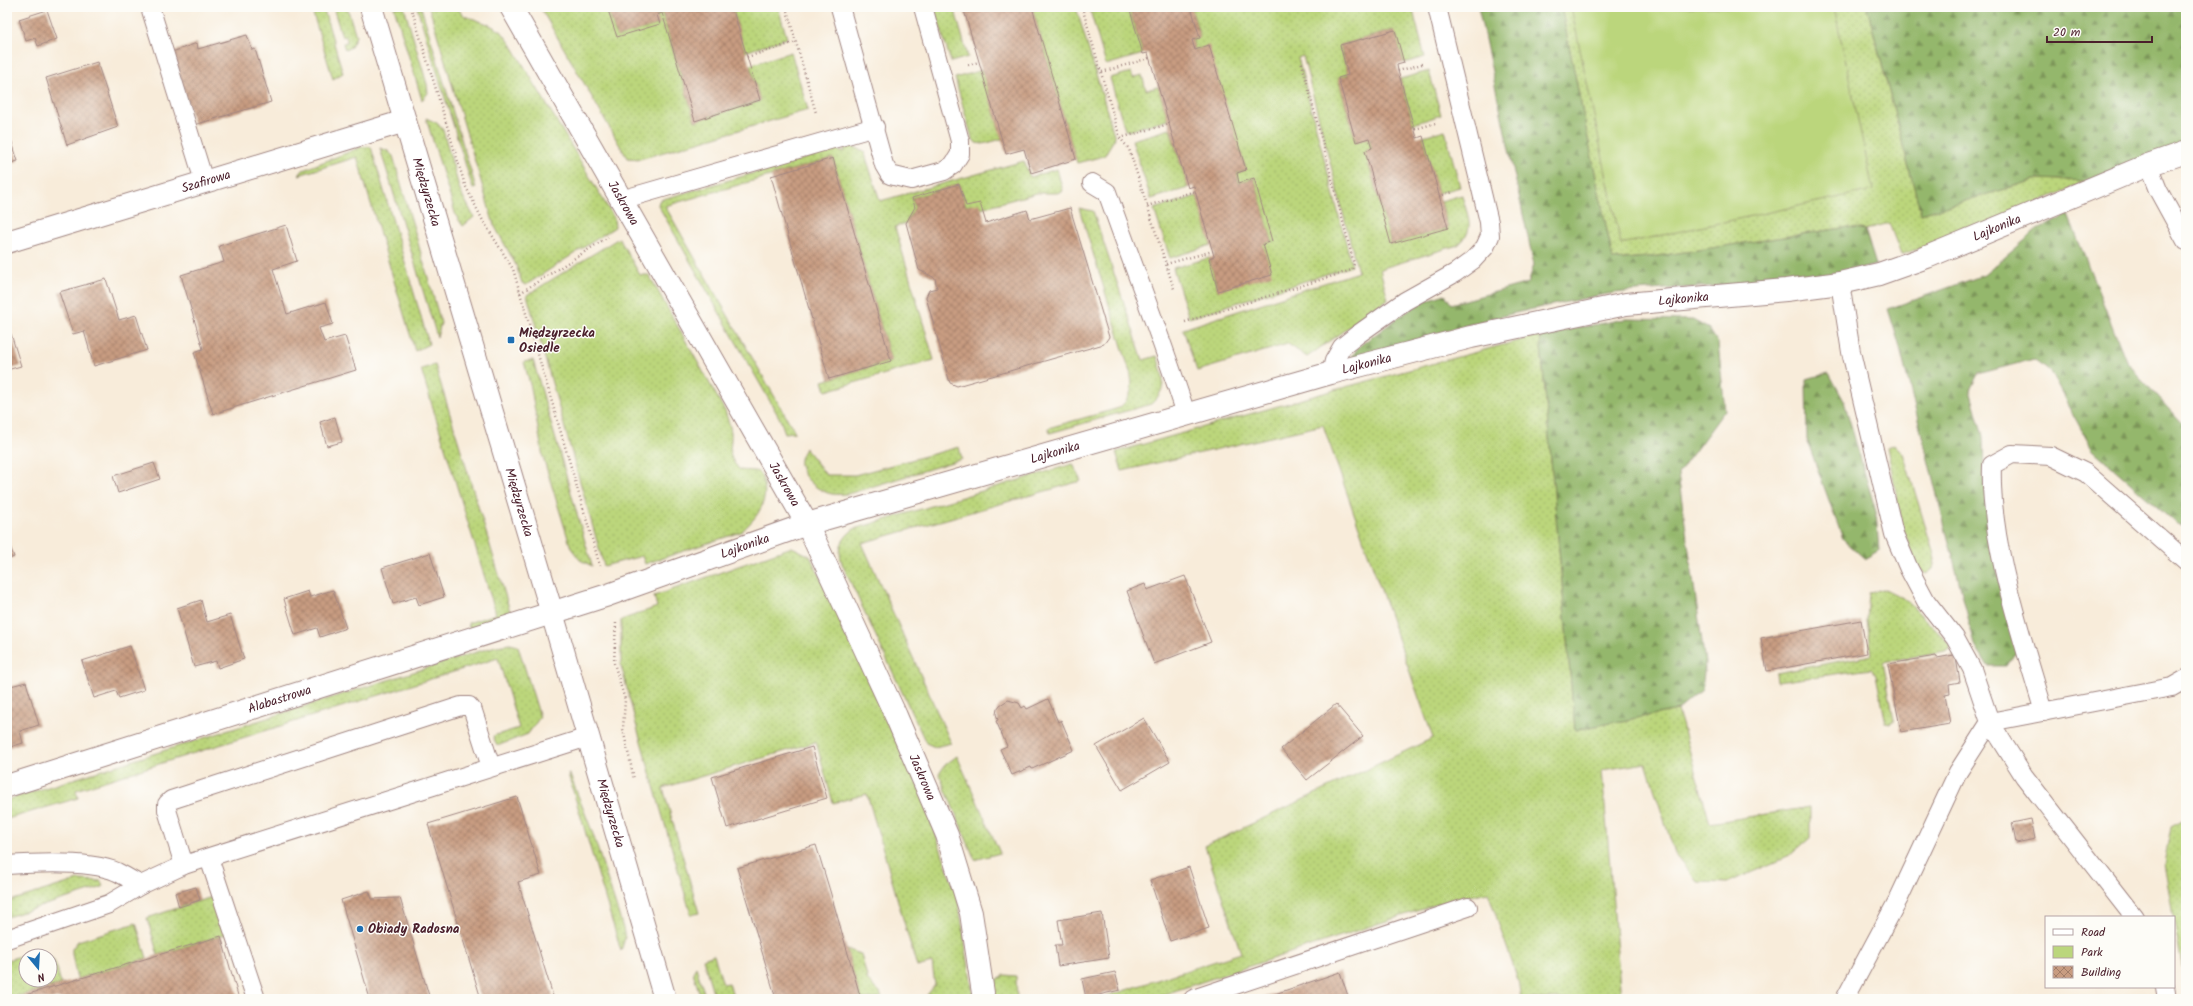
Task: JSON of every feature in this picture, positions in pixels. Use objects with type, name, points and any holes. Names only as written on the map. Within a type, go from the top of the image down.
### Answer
[{"type":"street","name":"Międzyrzecka","points":[[371,7],[552,613],[665,999]]},
{"type":"street","name":"Jaskrowa","points":[[511,7],[807,524],[896,716],[947,835],[971,913],[983,993]]},
{"type":"street","name":"Szafirowa","points":[[7,242],[405,121]]},
{"type":"street","name":"Lajkonika","points":[[552,613],[608,595],[807,524],[1331,373],[1471,337],[1626,304],[1786,290],[1840,283],[1879,274],[1927,257],[2148,165],[2186,152]]},
{"type":"street","name":"Alabastrowa","points":[[7,786],[552,613]]},
{"type":"lane","points":[[150,7],[204,182]]},
{"type":"lane","points":[[840,7],[884,164],[890,175],[911,180],[944,171],[953,165],[960,154],[960,141],[923,7]]},
{"type":"lane","points":[[1331,373],[1334,361],[1342,347],[1405,301],[1455,274],[1481,251],[1490,236],[1489,222],[1437,7]]},
{"type":"lane","points":[[621,200],[874,128]]},
{"type":"lane","points":[[2148,165],[2158,190],[2186,241]]},
{"type":"lane","points":[[1092,183],[1107,192],[1156,333],[1169,362],[1186,414]]},
{"type":"lane","points":[[1840,283],[1852,352],[1894,534],[1909,569],[1926,601],[1955,638],[1972,669],[1990,722],[2024,776],[2133,916]]},
{"type":"lane","points":[[2044,712],[2007,582],[1991,493],[1992,465],[2012,454],[2051,456],[2086,473],[2186,561]]},
{"type":"lane","points":[[1845,999],[1898,898],[1958,772],[1990,722],[2172,687],[2186,679]]},
{"type":"lane","points":[[184,865],[167,810],[167,804],[171,800],[461,706],[468,706],[473,711],[491,767]]},
{"type":"lane","points":[[7,939],[109,904],[141,885],[184,865],[588,737]]},
{"type":"lane","points":[[209,858],[256,999]]},
{"type":"lane","points":[[7,865],[44,862],[97,867],[116,871],[141,885]]},
{"type":"lane","points":[[1193,999],[1468,907]]},
{"type":"lane","points":[[2165,988],[2167,999]]},
{"type":"path","points":[[411,7],[465,185],[482,219],[513,269],[608,595],[617,627],[614,663],[624,700],[623,729],[634,781]]},
{"type":"path","points":[[786,7],[818,113],[810,115]]},
{"type":"path","points":[[1082,7],[1120,138],[1129,149],[1176,293]]},
{"type":"path","points":[[747,57],[796,42]]},
{"type":"path","points":[[1102,72],[1149,58]]},
{"type":"path","points":[[1156,333],[1185,322],[1352,270],[1354,264],[1301,60]]},
{"type":"path","points":[[1120,138],[1169,124]]},
{"type":"path","points":[[1147,206],[1196,191]]},
{"type":"path","points":[[520,293],[634,221]]},
{"type":"path","points":[[1166,264],[1213,251]]},
{"type":"path","points":[[1183,315],[1185,322]]},
{"type":"green space","points":[[311,7],[323,7],[343,73],[333,79]]},
{"type":"green space","points":[[333,7],[347,7],[356,36],[351,47],[345,50],[343,43],[347,42],[346,36],[342,37]]},
{"type":"green space","points":[[394,7],[404,7],[427,84],[428,93],[422,100]]},
{"type":"green space","points":[[417,7],[421,7],[476,188],[473,189]]},
{"type":"green space","points":[[429,7],[456,7],[465,16],[488,24],[501,31],[511,44],[614,218],[615,227],[526,285],[522,283],[516,265],[494,225]]},
{"type":"green space","points":[[540,7],[607,7],[617,37],[659,24],[657,15],[662,13],[695,121],[760,101],[750,65],[791,52],[808,110],[640,159],[627,158]]},
{"type":"green space","points":[[732,7],[778,7],[787,38],[745,52]]},
{"type":"green space","points":[[934,7],[954,7],[968,57],[951,62]]},
{"type":"green space","points":[[1032,7],[1076,7],[1115,138],[1104,156],[1077,163]]},
{"type":"green space","points":[[1089,7],[1129,7],[1143,54],[1106,65]]},
{"type":"green space","points":[[1191,7],[1412,7],[1425,57],[1404,63],[1394,30],[1340,45],[1348,75],[1338,78],[1356,142],[1369,138],[1372,148],[1365,151],[1391,244],[1448,228],[1441,201],[1462,195],[1468,216],[1469,228],[1464,239],[1458,245],[1380,269],[1388,299],[1307,357],[1288,344],[1197,371],[1183,329],[1358,272],[1303,56],[1298,58],[1352,266],[1189,318],[1173,268],[1209,258],[1218,291],[1263,244],[1272,241],[1254,178],[1239,183],[1237,173],[1246,170],[1208,46],[1195,50],[1192,40],[1200,37]]},
{"type":"green space","points":[[1478,7],[1561,7],[1613,260],[1659,256],[1849,227],[1865,230],[1876,265],[1811,278],[1779,282],[1647,290],[1602,295],[1485,320],[1403,343],[1350,360],[1358,347],[1424,301],[1445,294],[1451,304],[1528,283],[1534,265]]},
{"type":"green space","points":[[1561,7],[1867,7],[1921,214],[2038,179],[2088,181],[1968,232],[1901,255],[1889,223],[1865,230],[1849,227],[1659,256],[1613,260]]},
{"type":"green space","points":[[1571,7],[1834,7],[1873,190],[1621,244]]},
{"type":"green space","points":[[1867,7],[2186,7],[2186,143],[2088,181],[2038,179],[1921,214]]},
{"type":"green space","points":[[982,70],[1002,139],[983,144],[976,143],[972,138],[955,78]]},
{"type":"green space","points":[[1429,71],[1441,115],[1413,124],[1400,79]]},
{"type":"green space","points":[[1131,72],[1133,78],[1142,75],[1146,90],[1158,87],[1168,119],[1129,131],[1125,130],[1110,78]]},
{"type":"green space","points":[[426,118],[437,123],[443,130],[460,191],[474,217],[463,226],[456,216]]},
{"type":"green space","points":[[1170,129],[1188,188],[1151,199],[1132,140]]},
{"type":"green space","points":[[1445,130],[1460,187],[1438,193],[1423,136]]},
{"type":"green space","points":[[851,146],[864,151],[880,201],[1024,161],[1030,177],[1057,169],[1063,191],[1057,193],[1037,193],[981,208],[970,205],[966,206],[959,184],[912,198],[915,207],[906,223],[895,227],[934,360],[826,391],[823,381],[891,361],[833,158],[665,206],[795,432],[785,433],[780,419],[658,205],[659,201],[663,199],[838,149],[840,152],[845,151],[844,147]]},
{"type":"green space","points":[[361,147],[371,147],[429,344],[415,351],[357,157],[299,175],[303,170]]},
{"type":"green space","points":[[380,148],[388,151],[393,156],[441,323],[437,337]]},
{"type":"green space","points":[[1197,196],[1211,245],[1170,258],[1154,209]]},
{"type":"green space","points":[[1079,208],[1093,211],[1143,360],[1157,356],[1163,382],[1160,393],[1151,404],[1050,433],[1048,428],[1119,408],[1129,396],[1132,383],[1130,372]]},
{"type":"green space","points":[[2068,215],[2127,363],[2186,428],[2186,528],[2175,523],[2092,449],[2050,372],[2034,359],[1978,374],[1970,390],[1983,436],[1984,477],[1995,561],[2016,651],[2007,666],[1988,666],[1975,645],[1898,341],[1888,309],[1984,275],[2037,230]]},
{"type":"green space","points":[[619,238],[640,275],[649,275],[725,411],[731,432],[730,452],[732,460],[740,470],[758,472],[763,480],[765,491],[760,510],[741,532],[645,564],[642,556],[604,566],[527,295]]},
{"type":"green space","points":[[1625,319],[1693,320],[1709,329],[1718,343],[1725,410],[1678,474],[1705,663],[1702,690],[1678,710],[1575,730],[1540,335]]},
{"type":"green space","points":[[1540,335],[1575,730],[1678,710],[1710,823],[1810,807],[1810,838],[1789,856],[1727,883],[1698,882],[1675,854],[1646,763],[1602,770],[1621,999],[1521,999],[1518,980],[1488,892],[1447,901],[1150,999],[1098,999],[1241,953],[1205,846],[1433,738],[1323,425],[1122,471],[1116,452],[1338,389]]},
{"type":"green space","points":[[533,360],[592,566],[580,560],[571,548],[543,457],[531,388],[524,362]]},
{"type":"green space","points":[[435,365],[510,611],[502,617],[469,628],[468,623],[496,614],[421,369]]},
{"type":"green space","points":[[1829,373],[1844,401],[1876,512],[1879,551],[1865,559],[1843,539],[1807,440],[1806,379]]},
{"type":"green space","points":[[1894,444],[1903,453],[1935,558],[1933,569],[1926,574],[1918,568],[1903,529],[1887,447]]},
{"type":"green space","points":[[959,447],[962,459],[848,494],[826,493],[821,490],[805,476],[800,465],[800,458],[805,448],[826,475],[855,475]]},
{"type":"green space","points":[[1073,464],[1081,481],[862,543],[951,743],[935,747],[926,743],[843,566],[840,550],[843,541],[854,529]]},
{"type":"green space","points":[[792,547],[810,556],[920,789],[958,899],[974,999],[924,999],[935,985],[932,963],[917,967],[867,794],[833,803],[816,742],[663,788],[699,913],[691,915],[636,724],[621,665],[621,620],[657,607],[654,596]]},
{"type":"green space","points":[[1885,589],[1905,599],[1952,646],[1945,651],[1883,662],[1894,719],[1890,724],[1886,723],[1876,675],[1871,669],[1777,682],[1776,673],[1872,655],[1867,621],[1869,592]]},
{"type":"green space","points":[[510,644],[518,646],[540,717],[528,734],[497,746],[493,736],[519,728],[498,658],[76,790],[78,798],[7,819],[7,800],[496,646]]},
{"type":"green space","points":[[957,756],[1000,853],[975,860],[939,774],[945,765]]},
{"type":"green space","points":[[568,774],[570,775],[592,831],[623,928],[625,938],[621,951]]},
{"type":"green space","points":[[2186,818],[2186,987],[2175,926],[2175,916],[2173,916],[2164,864],[2171,826]]},
{"type":"green space","points":[[78,880],[101,881],[103,887],[7,917],[7,902]]},
{"type":"green space","points":[[215,896],[227,934],[158,955],[147,918]]},
{"type":"green space","points":[[136,923],[147,958],[77,979],[72,949],[78,941]]},
{"type":"green space","points":[[846,949],[861,954],[868,981],[880,992],[882,999],[861,999]]},
{"type":"green space","points":[[714,955],[723,984],[729,983],[734,999],[715,999],[703,959]]},
{"type":"green space","points":[[18,957],[18,988],[47,988],[7,999],[7,960]]},
{"type":"green space","points":[[696,967],[706,999],[701,999],[693,972]]},
{"type":"green space","points":[[58,971],[61,984],[58,985]]},
{"type":"green space","points":[[1005,975],[1016,976],[1017,999],[993,999],[994,981]]},
{"type":"building","points":[[607,7],[732,7],[760,100],[695,121],[662,13],[657,15],[660,24],[617,37]]},
{"type":"building","points":[[963,7],[1032,7],[1076,159],[1031,173],[1024,149],[1006,154]]},
{"type":"building","points":[[1129,7],[1191,7],[1200,38],[1192,40],[1195,50],[1209,45],[1246,170],[1237,173],[1239,183],[1254,178],[1272,241],[1263,244],[1272,275],[1218,291],[1209,258],[1214,256],[1194,186],[1188,188],[1148,53],[1143,54]]},
{"type":"building","points":[[47,10],[57,39],[38,46],[35,38],[26,41],[19,19]]},
{"type":"building","points":[[1395,30],[1404,63],[1397,65],[1398,71],[1417,138],[1423,136],[1448,228],[1391,244],[1365,151],[1372,148],[1369,138],[1356,142],[1338,78],[1348,75],[1340,45]]},
{"type":"building","points":[[247,35],[252,50],[255,49],[271,102],[194,125],[172,52],[197,43],[198,49]]},
{"type":"building","points":[[97,62],[118,127],[67,145],[46,78]]},
{"type":"building","points":[[7,127],[18,161],[7,164]]},
{"type":"building","points":[[833,158],[891,361],[829,379],[771,176]]},
{"type":"building","points":[[7,164],[11,174],[7,175]]},
{"type":"building","points":[[959,184],[966,206],[980,203],[986,223],[1027,210],[1030,219],[1070,208],[1109,337],[1104,344],[957,386],[950,383],[926,297],[929,290],[937,288],[935,278],[919,270],[906,223],[915,207],[912,198]]},
{"type":"building","points":[[286,225],[297,261],[273,269],[287,314],[326,302],[333,324],[319,328],[324,342],[345,336],[356,370],[213,414],[194,352],[203,349],[181,275],[224,262],[219,246]]},
{"type":"building","points":[[106,279],[119,320],[136,315],[147,350],[94,366],[84,331],[73,334],[59,292]]},
{"type":"building","points":[[7,334],[11,334],[21,366],[7,370]]},
{"type":"building","points":[[335,417],[342,442],[327,446],[320,422]]},
{"type":"building","points":[[154,463],[160,479],[118,493],[113,476]]},
{"type":"building","points":[[7,538],[14,557],[7,560]]},
{"type":"building","points":[[430,553],[444,597],[419,605],[416,597],[393,604],[382,568]]},
{"type":"building","points":[[1185,576],[1211,642],[1154,664],[1127,591],[1145,584],[1147,590]]},
{"type":"building","points":[[333,590],[346,628],[320,637],[317,628],[295,635],[284,599],[308,591],[310,597]]},
{"type":"building","points":[[201,600],[207,622],[230,615],[244,659],[218,668],[216,661],[194,667],[177,608]]},
{"type":"building","points":[[1861,620],[1867,653],[1767,671],[1761,638]]},
{"type":"building","points":[[130,646],[144,690],[119,698],[116,691],[94,698],[82,661]]},
{"type":"building","points":[[1955,652],[1960,682],[1949,684],[1950,694],[1945,695],[1950,724],[1901,732],[1888,664],[1936,656],[1937,658],[1954,655]]},
{"type":"building","points":[[26,682],[39,725],[20,731],[23,743],[7,748],[7,687]]},
{"type":"building","points":[[1048,699],[1058,722],[1061,720],[1074,750],[1032,769],[1031,767],[1012,775],[1000,749],[1007,746],[996,721],[998,720],[996,714],[997,709],[1008,700],[1019,703],[1022,708],[1025,706],[1027,709]]},
{"type":"building","points":[[1336,704],[1363,736],[1307,780],[1281,749]]},
{"type":"building","points":[[1144,718],[1170,762],[1122,790],[1096,746]]},
{"type":"building","points":[[812,747],[827,798],[727,828],[712,777]]},
{"type":"building","points":[[517,797],[541,875],[518,882],[554,999],[481,999],[428,824]]},
{"type":"building","points":[[2031,819],[2035,839],[2016,843],[2012,823]]},
{"type":"building","points":[[816,845],[861,999],[776,999],[737,868]]},
{"type":"building","points":[[1189,867],[1209,928],[1170,941],[1150,880]]},
{"type":"building","points":[[196,887],[200,900],[179,907],[175,893]]},
{"type":"building","points":[[369,891],[372,899],[400,898],[430,999],[370,999],[341,900]]},
{"type":"building","points":[[1102,913],[1109,958],[1058,966],[1055,945],[1062,945],[1058,920]]},
{"type":"building","points":[[221,936],[239,999],[12,999],[48,988],[58,988],[58,985]]},
{"type":"building","points":[[1115,972],[1120,990],[1086,998],[1082,979]]},
{"type":"building","points":[[1340,972],[1349,999],[1260,999]]},
{"type":"place","name":"Międzyrzecka Osiedle","points":[[511,340]]},
{"type":"place","name":"Obiady Radosna","points":[[360,929]]}]
